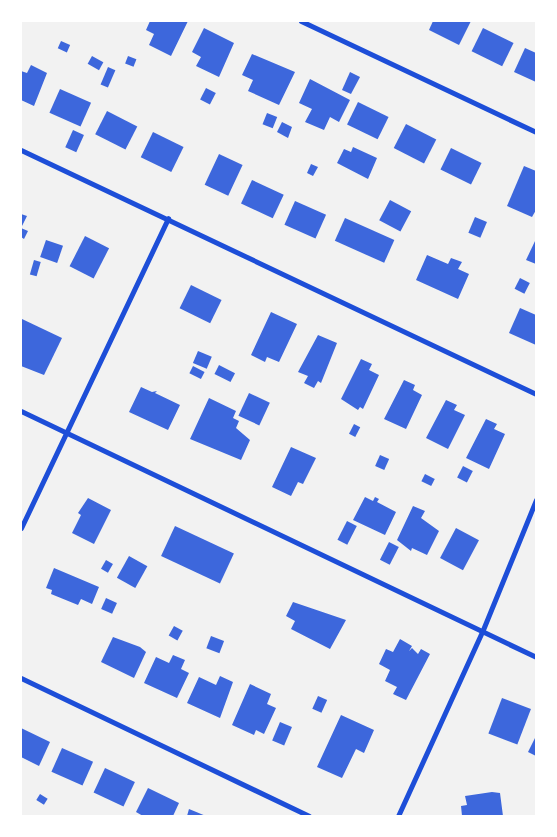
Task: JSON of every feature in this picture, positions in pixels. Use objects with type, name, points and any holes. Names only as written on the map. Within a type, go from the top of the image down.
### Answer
[{"type":"street","points":[[301,21],[536,132]]},
{"type":"street","points":[[21,150],[536,394]]},
{"type":"street","points":[[21,528],[168,218]]},
{"type":"street","points":[[21,411],[536,657]]},
{"type":"street","points":[[398,816],[482,632],[536,500]]},
{"type":"street","points":[[21,678],[309,816]]},
{"type":"building","points":[[150,21],[188,21],[171,56],[149,45],[154,34],[146,30]]},
{"type":"building","points":[[433,21],[471,21],[459,45],[429,30]]},
{"type":"building","points":[[204,28],[234,43],[219,77],[196,66],[201,57],[192,52]]},
{"type":"building","points":[[483,28],[514,43],[502,66],[472,51]]},
{"type":"building","points":[[61,41],[70,45],[67,52],[58,48]]},
{"type":"building","points":[[525,48],[536,53],[536,82],[514,72]]},
{"type":"building","points":[[252,54],[295,72],[279,105],[248,91],[253,80],[242,75]]},
{"type":"building","points":[[92,56],[103,62],[99,70],[88,64]]},
{"type":"building","points":[[128,56],[136,59],[134,67],[125,63]]},
{"type":"building","points":[[31,65],[47,73],[34,106],[21,100],[21,71],[27,73]]},
{"type":"building","points":[[108,67],[115,70],[108,88],[101,84]]},
{"type":"building","points":[[350,72],[360,77],[351,94],[342,90]]},
{"type":"building","points":[[310,79],[350,100],[339,122],[330,117],[324,130],[305,122],[312,109],[299,103]]},
{"type":"building","points":[[206,88],[216,93],[210,105],[200,100]]},
{"type":"building","points":[[60,89],[91,103],[80,127],[49,113]]},
{"type":"building","points":[[358,102],[389,117],[378,139],[347,124]]},
{"type":"building","points":[[107,111],[137,126],[125,150],[95,134]]},
{"type":"building","points":[[267,113],[277,117],[273,128],[263,124]]},
{"type":"building","points":[[282,122],[292,127],[288,138],[277,132]]},
{"type":"building","points":[[406,124],[436,139],[424,163],[394,148]]},
{"type":"building","points":[[73,130],[84,135],[76,152],[65,147]]},
{"type":"building","points":[[153,132],[184,147],[171,172],[141,157]]},
{"type":"building","points":[[353,147],[377,158],[368,179],[337,163],[344,149],[351,152]]},
{"type":"building","points":[[451,148],[482,163],[471,184],[440,170]]},
{"type":"building","points":[[219,154],[243,165],[228,196],[205,185]]},
{"type":"building","points":[[311,164],[318,167],[313,176],[307,173]]},
{"type":"building","points":[[524,166],[536,171],[536,210],[532,217],[507,206]]},
{"type":"building","points":[[252,180],[284,195],[273,218],[241,204]]},
{"type":"building","points":[[390,200],[411,211],[400,232],[379,220]]},
{"type":"building","points":[[295,201],[326,215],[315,239],[284,225]]},
{"type":"building","points":[[21,214],[27,216],[21,228]]},
{"type":"building","points":[[475,217],[487,222],[480,238],[468,233]]},
{"type":"building","points":[[345,218],[394,240],[384,263],[335,241]]},
{"type":"building","points":[[21,228],[28,231],[24,239],[21,237]]},
{"type":"building","points":[[85,236],[109,248],[94,279],[70,266]]},
{"type":"building","points":[[536,239],[536,264],[526,260]]},
{"type":"building","points":[[46,240],[63,246],[57,263],[40,257]]},
{"type":"building","points":[[427,255],[448,264],[451,258],[462,262],[458,269],[469,274],[458,299],[416,280]]},
{"type":"building","points":[[34,260],[41,262],[37,276],[30,274]]},
{"type":"building","points":[[520,278],[530,283],[524,294],[515,289]]},
{"type":"building","points":[[191,285],[222,300],[210,323],[180,308]]},
{"type":"building","points":[[520,308],[536,315],[536,345],[509,333]]},
{"type":"building","points":[[271,312],[297,324],[279,362],[267,357],[265,362],[251,355]]},
{"type":"building","points":[[22,319],[62,338],[44,375],[21,366]]},
{"type":"building","points":[[318,335],[337,343],[321,383],[318,381],[314,388],[304,383],[308,376],[298,372]]},
{"type":"building","points":[[198,351],[212,357],[207,369],[193,363]]},
{"type":"building","points":[[361,359],[372,364],[369,370],[379,375],[363,409],[360,407],[358,410],[341,399]]},
{"type":"building","points":[[219,365],[235,373],[230,382],[214,374]]},
{"type":"building","points":[[193,366],[205,372],[201,379],[189,373]]},
{"type":"building","points":[[404,380],[415,385],[413,390],[422,395],[406,429],[384,419]]},
{"type":"building","points":[[141,387],[152,392],[157,391],[155,393],[180,405],[168,430],[129,412]]},
{"type":"building","points":[[249,393],[270,403],[259,425],[238,416]]},
{"type":"building","points":[[209,398],[236,411],[233,418],[239,421],[236,428],[250,440],[241,460],[190,439]]},
{"type":"building","points":[[446,400],[457,405],[454,410],[465,415],[448,449],[426,438]]},
{"type":"building","points":[[486,419],[497,424],[494,429],[505,434],[489,469],[466,458]]},
{"type":"building","points":[[354,424],[360,427],[355,437],[349,434]]},
{"type":"building","points":[[291,447],[316,458],[303,484],[298,482],[291,496],[272,487]]},
{"type":"building","points":[[380,455],[389,459],[384,470],[375,466]]},
{"type":"building","points":[[463,466],[473,471],[467,483],[457,478]]},
{"type":"building","points":[[425,474],[435,479],[431,486],[421,481]]},
{"type":"building","points":[[365,497],[373,501],[375,497],[379,499],[377,502],[396,512],[385,535],[353,520]]},
{"type":"building","points":[[88,498],[111,510],[94,544],[72,533],[81,515],[78,513]]},
{"type":"building","points":[[413,506],[425,511],[421,518],[439,531],[427,555],[412,548],[411,551],[397,540]]},
{"type":"building","points":[[347,521],[357,526],[347,545],[337,540]]},
{"type":"building","points":[[175,526],[234,553],[220,583],[161,556]]},
{"type":"building","points":[[456,528],[479,540],[463,570],[440,558]]},
{"type":"building","points":[[389,542],[399,547],[390,565],[380,560]]},
{"type":"building","points":[[129,556],[147,566],[135,588],[117,578]]},
{"type":"building","points":[[106,560],[113,564],[108,573],[101,569]]},
{"type":"building","points":[[54,568],[99,587],[92,604],[81,599],[78,605],[51,594],[52,590],[46,588]]},
{"type":"building","points":[[106,598],[117,603],[112,614],[101,609]]},
{"type":"building","points":[[293,602],[346,620],[330,649],[291,629],[295,621],[286,616]]},
{"type":"building","points":[[174,626],[183,631],[177,640],[169,636]]},
{"type":"building","points":[[211,636],[224,641],[219,653],[206,648]]},
{"type":"building","points":[[113,637],[140,647],[146,652],[134,678],[101,662]]},
{"type":"building","points":[[400,639],[412,646],[409,651],[412,648],[418,654],[421,649],[430,654],[406,700],[393,694],[397,687],[385,681],[390,670],[379,664],[386,649],[393,652]]},
{"type":"building","points":[[173,655],[185,660],[181,669],[189,673],[177,698],[144,683],[156,657],[169,663]]},
{"type":"building","points":[[220,676],[233,682],[220,718],[187,703],[199,677],[216,685]]},
{"type":"building","points":[[250,684],[271,694],[267,704],[276,708],[264,734],[256,730],[254,735],[232,725]]},
{"type":"building","points":[[318,696],[327,700],[321,713],[312,709]]},
{"type":"building","points":[[502,698],[531,709],[517,745],[488,733]]},
{"type":"building","points":[[341,715],[374,730],[364,753],[356,749],[342,778],[317,767]]},
{"type":"building","points":[[280,722],[292,727],[284,745],[272,740]]},
{"type":"building","points":[[21,728],[50,742],[39,766],[21,757]]},
{"type":"building","points":[[536,736],[536,756],[528,752]]},
{"type":"building","points":[[62,748],[93,762],[82,786],[51,772]]},
{"type":"building","points":[[105,768],[135,782],[123,806],[94,792]]},
{"type":"building","points":[[148,788],[179,803],[173,816],[143,816],[136,812]]},
{"type":"building","points":[[492,792],[500,793],[503,816],[462,816],[461,806],[467,805],[465,796]]},
{"type":"building","points":[[40,794],[48,799],[44,805],[36,800]]},
{"type":"building","points":[[189,809],[206,816],[187,816]]}]
